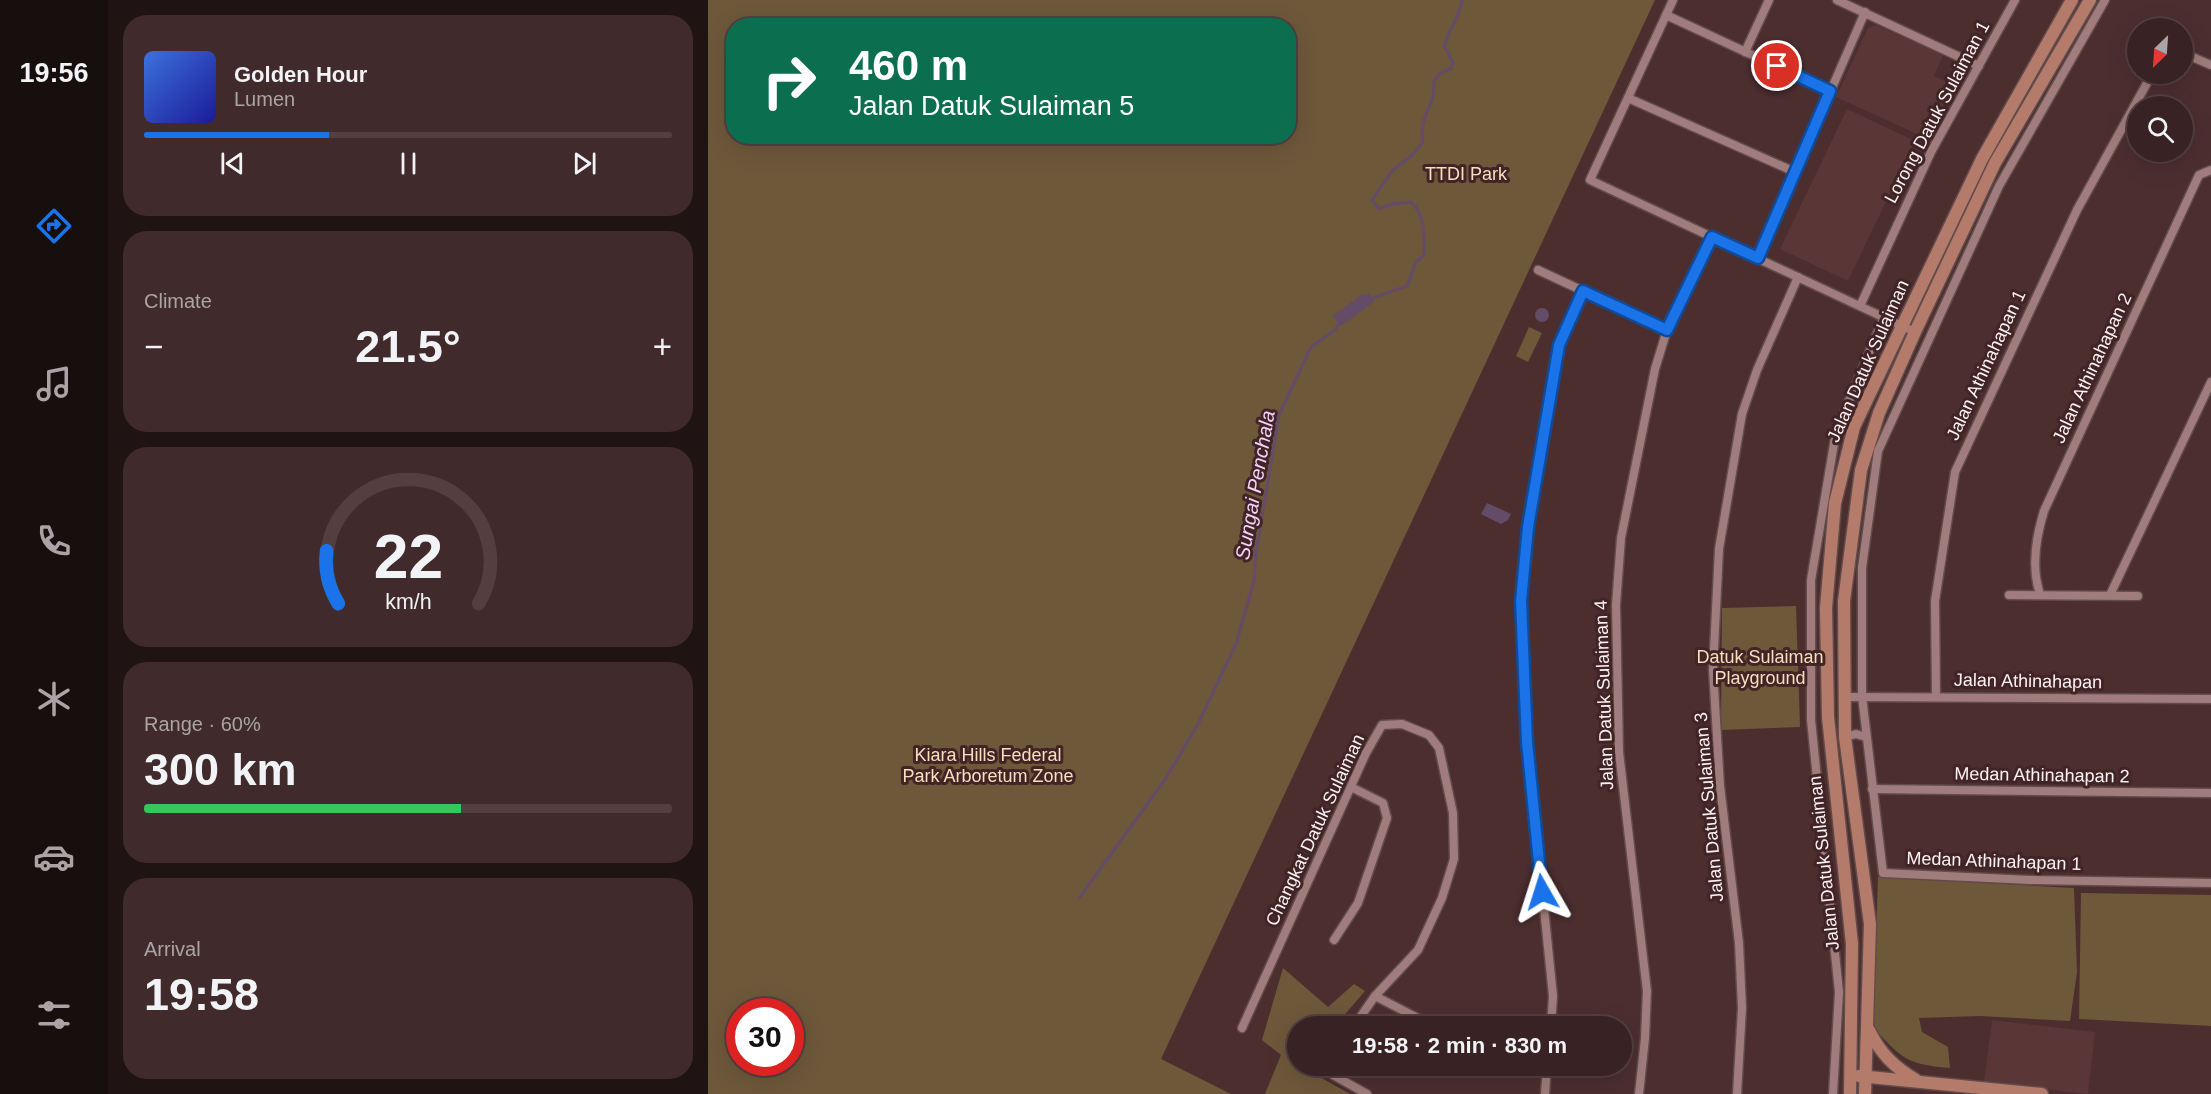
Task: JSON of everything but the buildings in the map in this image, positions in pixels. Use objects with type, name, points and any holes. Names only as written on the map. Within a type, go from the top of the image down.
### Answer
[{"type":"main road","name":"Jalan Datuk Sulaiman","points":[[1850,1093],[1852,944],[1828,717],[1826,608],[1835,503],[1848,444],[1902,326],[1982,159],[2072,0]]},
{"type":"main road","name":"Jalan Datuk Sulaiman","points":[[1865,1094],[1870,924],[1845,737],[1844,601],[1861,470],[1868,443],[1915,332],[1995,163],[2090,0]]},
{"type":"main road","points":[[1830,549],[1841,512],[1850,516],[1853,522]]},
{"type":"main road","points":[[1852,944],[1862,944],[1866,940],[1870,924]]},
{"type":"main road","points":[[1868,1029],[1877,1047],[1889,1061],[1918,1082]]},
{"type":"main road","points":[[1852,1075],[2042,1094]]},
{"type":"main road","points":[[1850,1093],[1865,1094]]},
{"type":"street","points":[[1673,0],[1590,180],[1915,332]]},
{"type":"street","points":[[1745,52],[1769,0]]},
{"type":"street","points":[[1837,0],[1979,66]]},
{"type":"street","name":"Lorong Datuk Sulaiman 1","points":[[1860,306],[1931,152],[2015,0]]},
{"type":"street","points":[[1862,696],[1862,567],[1878,452],[1999,186],[2105,0]]},
{"type":"street","points":[[1758,258],[1864,12]]},
{"type":"street","points":[[1666,15],[1830,91]]},
{"type":"street","points":[[2193,57],[2211,65]]},
{"type":"street","name":"Jalan Athinahapan 1","points":[[1936,696],[1935,601],[1938,568],[1955,472],[2077,210],[2146,84]]},
{"type":"street","points":[[1628,98],[1795,172]]},
{"type":"street","points":[[2020,118],[2033,125]]},
{"type":"street","name":"Jalan Athinahapan 2","points":[[2040,594],[2035,574],[2035,559],[2044,511],[2199,175],[2208,169],[2211,170]]},
{"type":"street","name":"Jalan Datuk Sulaiman 4","points":[[1639,1094],[1646,1038],[1647,991],[1619,752],[1616,605],[1621,538],[1630,484],[1655,369],[1667,330],[1712,237]]},
{"type":"street","points":[[1538,270],[1667,330]]},
{"type":"street","name":"Jalan Datuk Sulaiman 3","points":[[1737,1094],[1742,1008],[1739,943],[1720,786],[1713,670],[1719,549],[1742,414],[1756,370],[1798,277]]},
{"type":"street","points":[[1552,1016],[1553,996],[1527,742],[1521,601],[1528,527],[1559,345],[1583,291]]},
{"type":"street","name":"Jalan Datuk Sulaiman","points":[[1833,1094],[1839,992],[1811,720],[1811,580],[1836,432],[1884,317]]},
{"type":"street","points":[[2110,595],[2211,382]]},
{"type":"street","points":[[2008,595],[2138,596]]},
{"type":"street","name":"Medan Athinahapan 1","points":[[1862,696],[1883,873],[2031,880],[2211,883]]},
{"type":"street","name":"Jalan Athinahapan","points":[[1845,697],[2211,699]]},
{"type":"street","name":"Changkat Datuk Sulaiman","points":[[1242,1028],[1366,753],[1382,725],[1402,724],[1429,735],[1439,748],[1453,813],[1454,859],[1442,898],[1418,950],[1375,996],[1361,1016]]},
{"type":"street","points":[[1845,737],[1856,734],[1866,737]]},
{"type":"street","points":[[1334,940],[1358,903],[1388,818],[1383,802],[1351,787]]},
{"type":"street","name":"Medan Athinahapan 2","points":[[1872,789],[2211,793]]},
{"type":"street","points":[[1375,996],[1414,1016]]},
{"type":"street","points":[[1334,1076],[1367,1094]]},
{"type":"street","points":[[1545,1094],[1546,1076]]},
{"type":"shaded area","points":[[1876,25],[1943,55],[1934,76],[1957,87],[1928,139],[1836,97],[1868,28]]},
{"type":"shaded area","points":[[1847,109],[1915,141],[1848,281],[1780,249]]},
{"type":"shaded area","points":[[1370,294],[1374,302],[1341,326],[1333,316],[1361,295]]},
{"type":"shaded area","points":[[1542,308],[1547,310],[1549,315],[1547,320],[1542,322],[1537,320],[1535,315],[1537,310]]},
{"type":"shaded area","points":[[1487,503],[1511,514],[1508,520],[1501,524],[1481,514]]},
{"type":"shaded area","points":[[1992,1020],[2095,1032],[2088,1094],[1984,1082]]},
{"type":"green space","name":"Kiara Hills Federal Park Arboretum Zone","points":[[708,0],[1655,0],[1161,1059],[1231,1094],[708,1094]]},
{"type":"green space","points":[[1529,327],[1542,333],[1528,362],[1516,356]]},
{"type":"green space","name":"Datuk Sulaiman Playground","points":[[1796,606],[1800,727],[1721,730],[1722,608]]},
{"type":"green space","points":[[1878,877],[2074,888],[2077,972],[2070,1021],[1980,1016],[1919,1018],[1922,1032],[1948,1047],[1950,1068],[1914,1062],[1899,1053],[1873,1027]]},
{"type":"green space","points":[[2081,893],[2211,895],[2211,1026],[2079,1019]]},
{"type":"green space","points":[[1283,968],[1328,1007],[1354,984],[1365,991],[1344,1016],[1287,1016],[1287,1076],[1318,1076],[1350,1094],[1265,1094],[1281,1055],[1262,1040]]},
{"type":"waterway","name":"Sungai Penchala","points":[[1370,299],[1407,286],[1416,262],[1424,255],[1422,220],[1416,207],[1411,202],[1391,204],[1379,209],[1372,200],[1392,171],[1412,155],[1423,142],[1423,125],[1432,98],[1434,81],[1440,73],[1451,69],[1453,62],[1444,46],[1462,0]]},
{"type":"waterway","name":"Sungai Penchala","points":[[1080,897],[1166,778],[1197,726],[1236,644],[1254,581],[1256,552],[1279,415],[1311,347],[1335,330],[1340,322]]},
{"type":"route","points":[[1542,892],[1527,742],[1521,601],[1528,527],[1559,345],[1583,291],[1667,330],[1712,237],[1758,258],[1830,91],[1777,66]]},
{"type":"park label","name":"TTDI Park","points":[[1466,174]]}]
